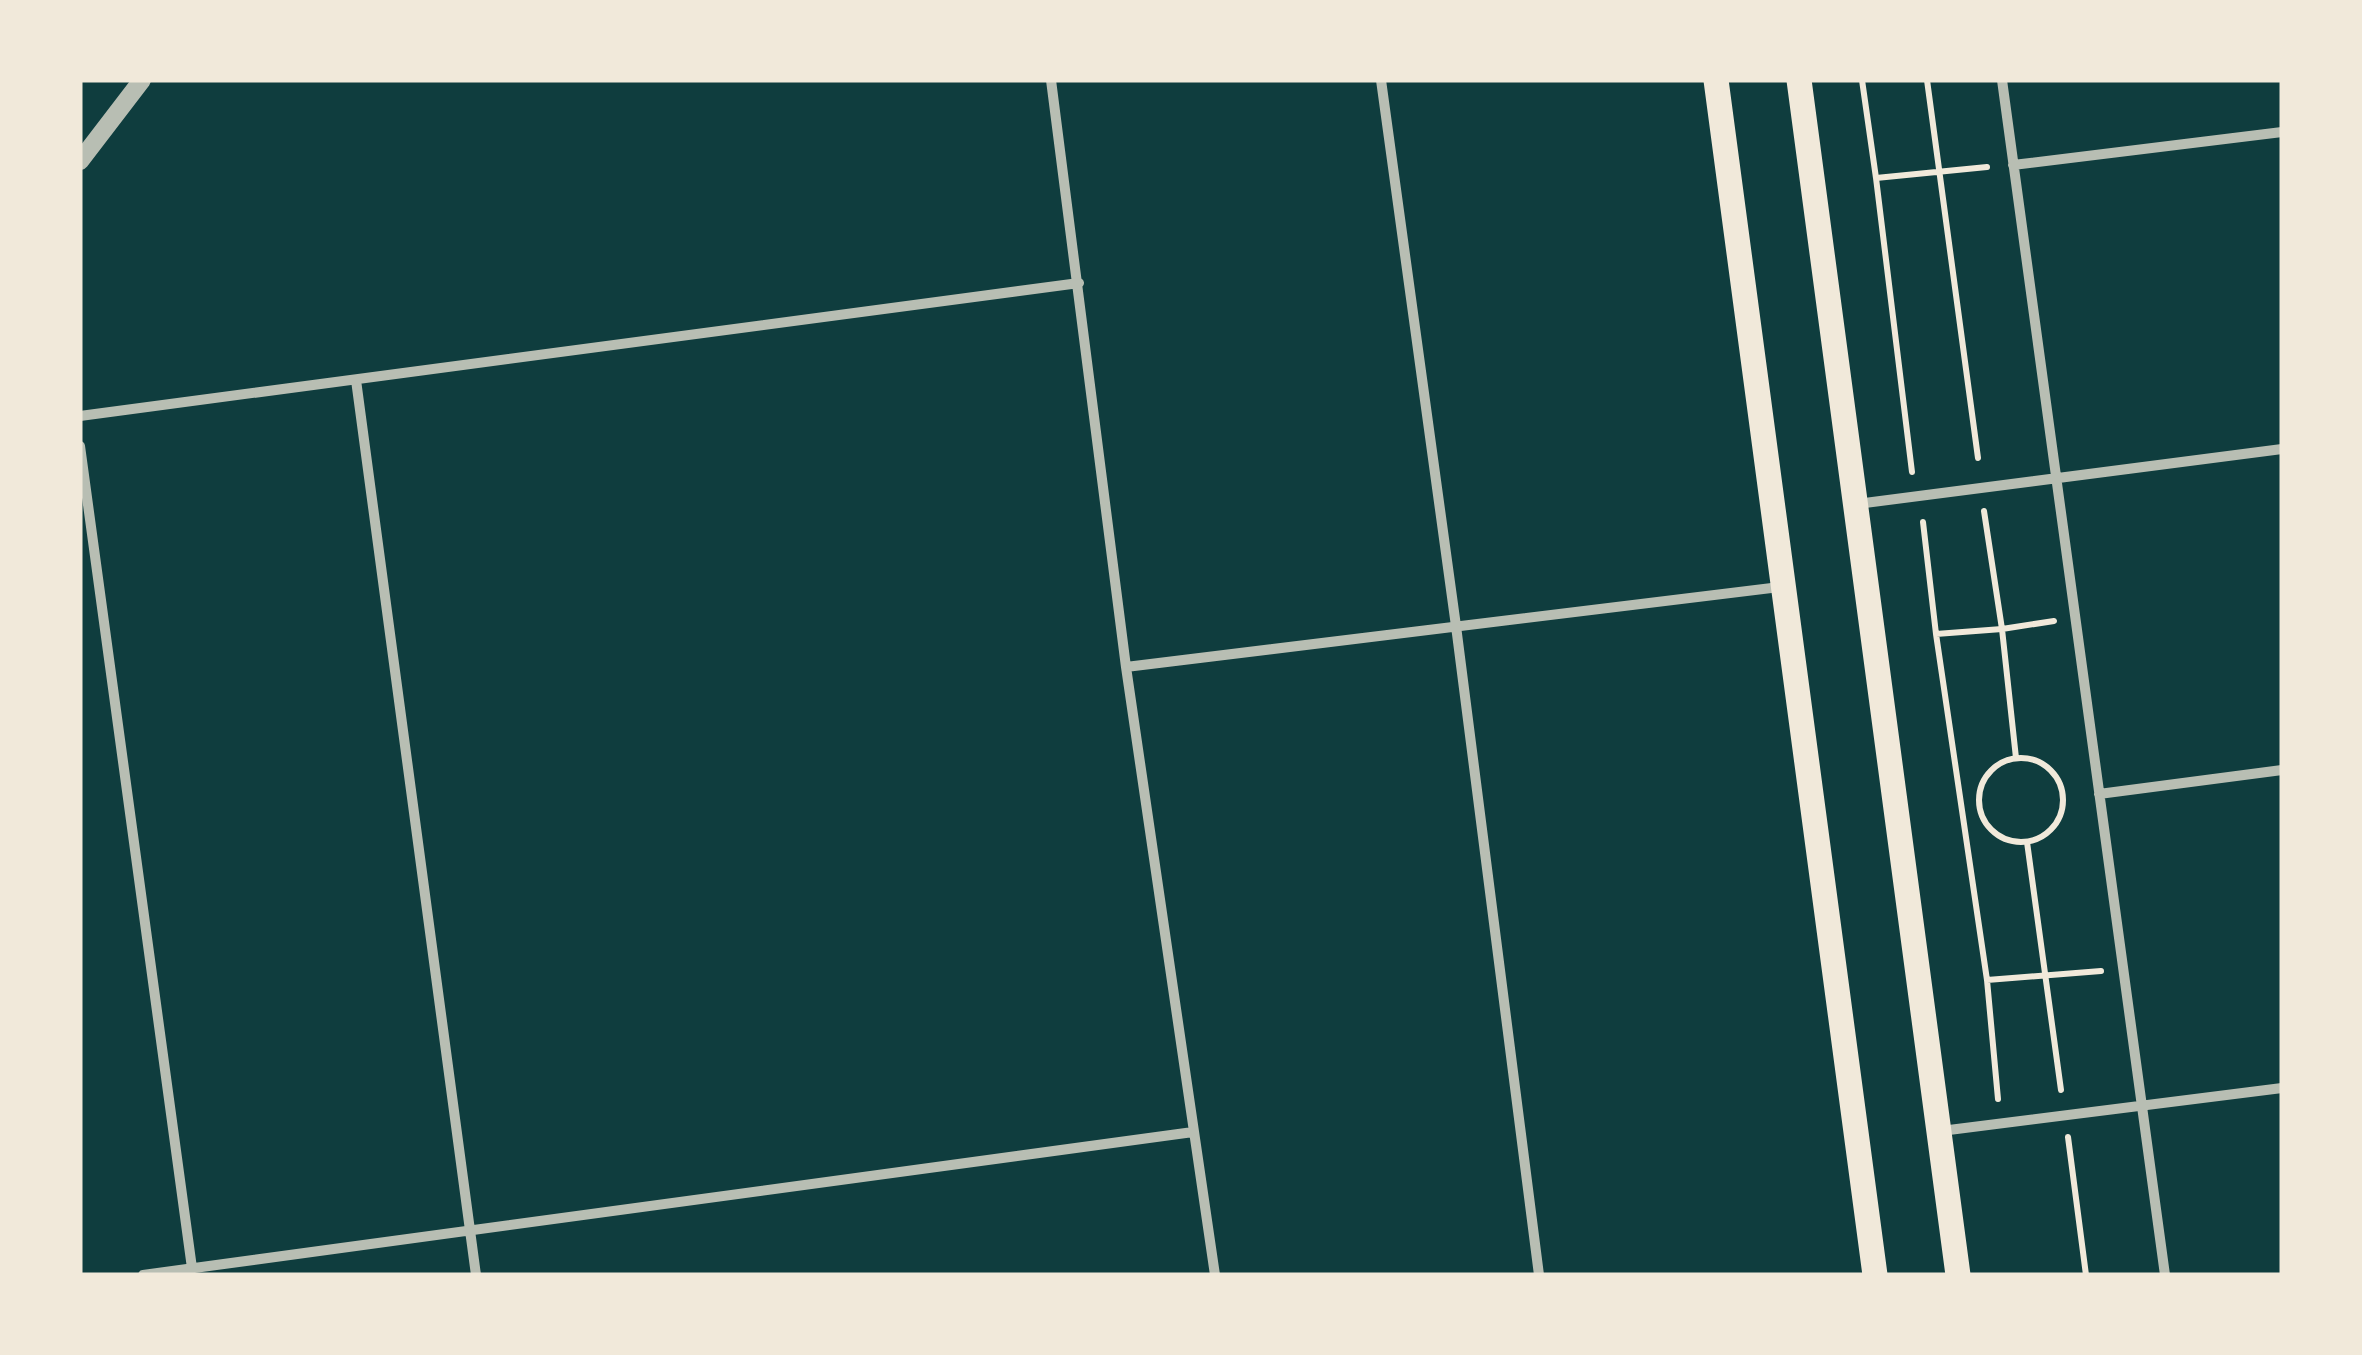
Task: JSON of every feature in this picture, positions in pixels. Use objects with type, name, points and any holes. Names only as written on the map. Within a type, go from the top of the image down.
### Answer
[{"type":"main road","points":[[1716,80],[1874,1275]]},
{"type":"main road","points":[[1799,80],[1958,1275]]},
{"type":"street","points":[[80,161],[142,80]]},
{"type":"street","points":[[1051,80],[1126,667],[1215,1275]]},
{"type":"street","points":[[1381,80],[1456,626],[1538,1275]]},
{"type":"street","points":[[2002,80],[2165,1275]]},
{"type":"street","points":[[2013,165],[2282,132]]},
{"type":"street","points":[[80,416],[1079,283]]},
{"type":"street","points":[[356,380],[476,1275]]},
{"type":"street","points":[[80,446],[192,1268]]},
{"type":"street","points":[[1856,504],[2282,449]]},
{"type":"street","points":[[1126,667],[1783,586]]},
{"type":"street","points":[[2099,794],[2282,770]]},
{"type":"street","points":[[1939,1132],[2282,1088]]},
{"type":"street","points":[[143,1275],[1192,1132]]},
{"type":"path","points":[[1862,80],[1913,473]]},
{"type":"path","points":[[1927,80],[1978,458]]},
{"type":"path","points":[[1876,178],[2013,165]]},
{"type":"path","points":[[1984,509],[2016,758]]},
{"type":"path","points":[[1922,516],[1987,980],[1998,1103]]},
{"type":"path","points":[[1936,634],[2075,618]]},
{"type":"path","points":[[2016,758],[2032,759],[2047,766],[2058,778],[2064,794],[2055,826],[2043,837],[2027,842],[1995,834],[1984,822],[1979,806],[1987,774],[2016,758]]},
{"type":"path","points":[[2027,842],[2086,1275]]},
{"type":"path","points":[[1987,980],[2123,969]]}]
